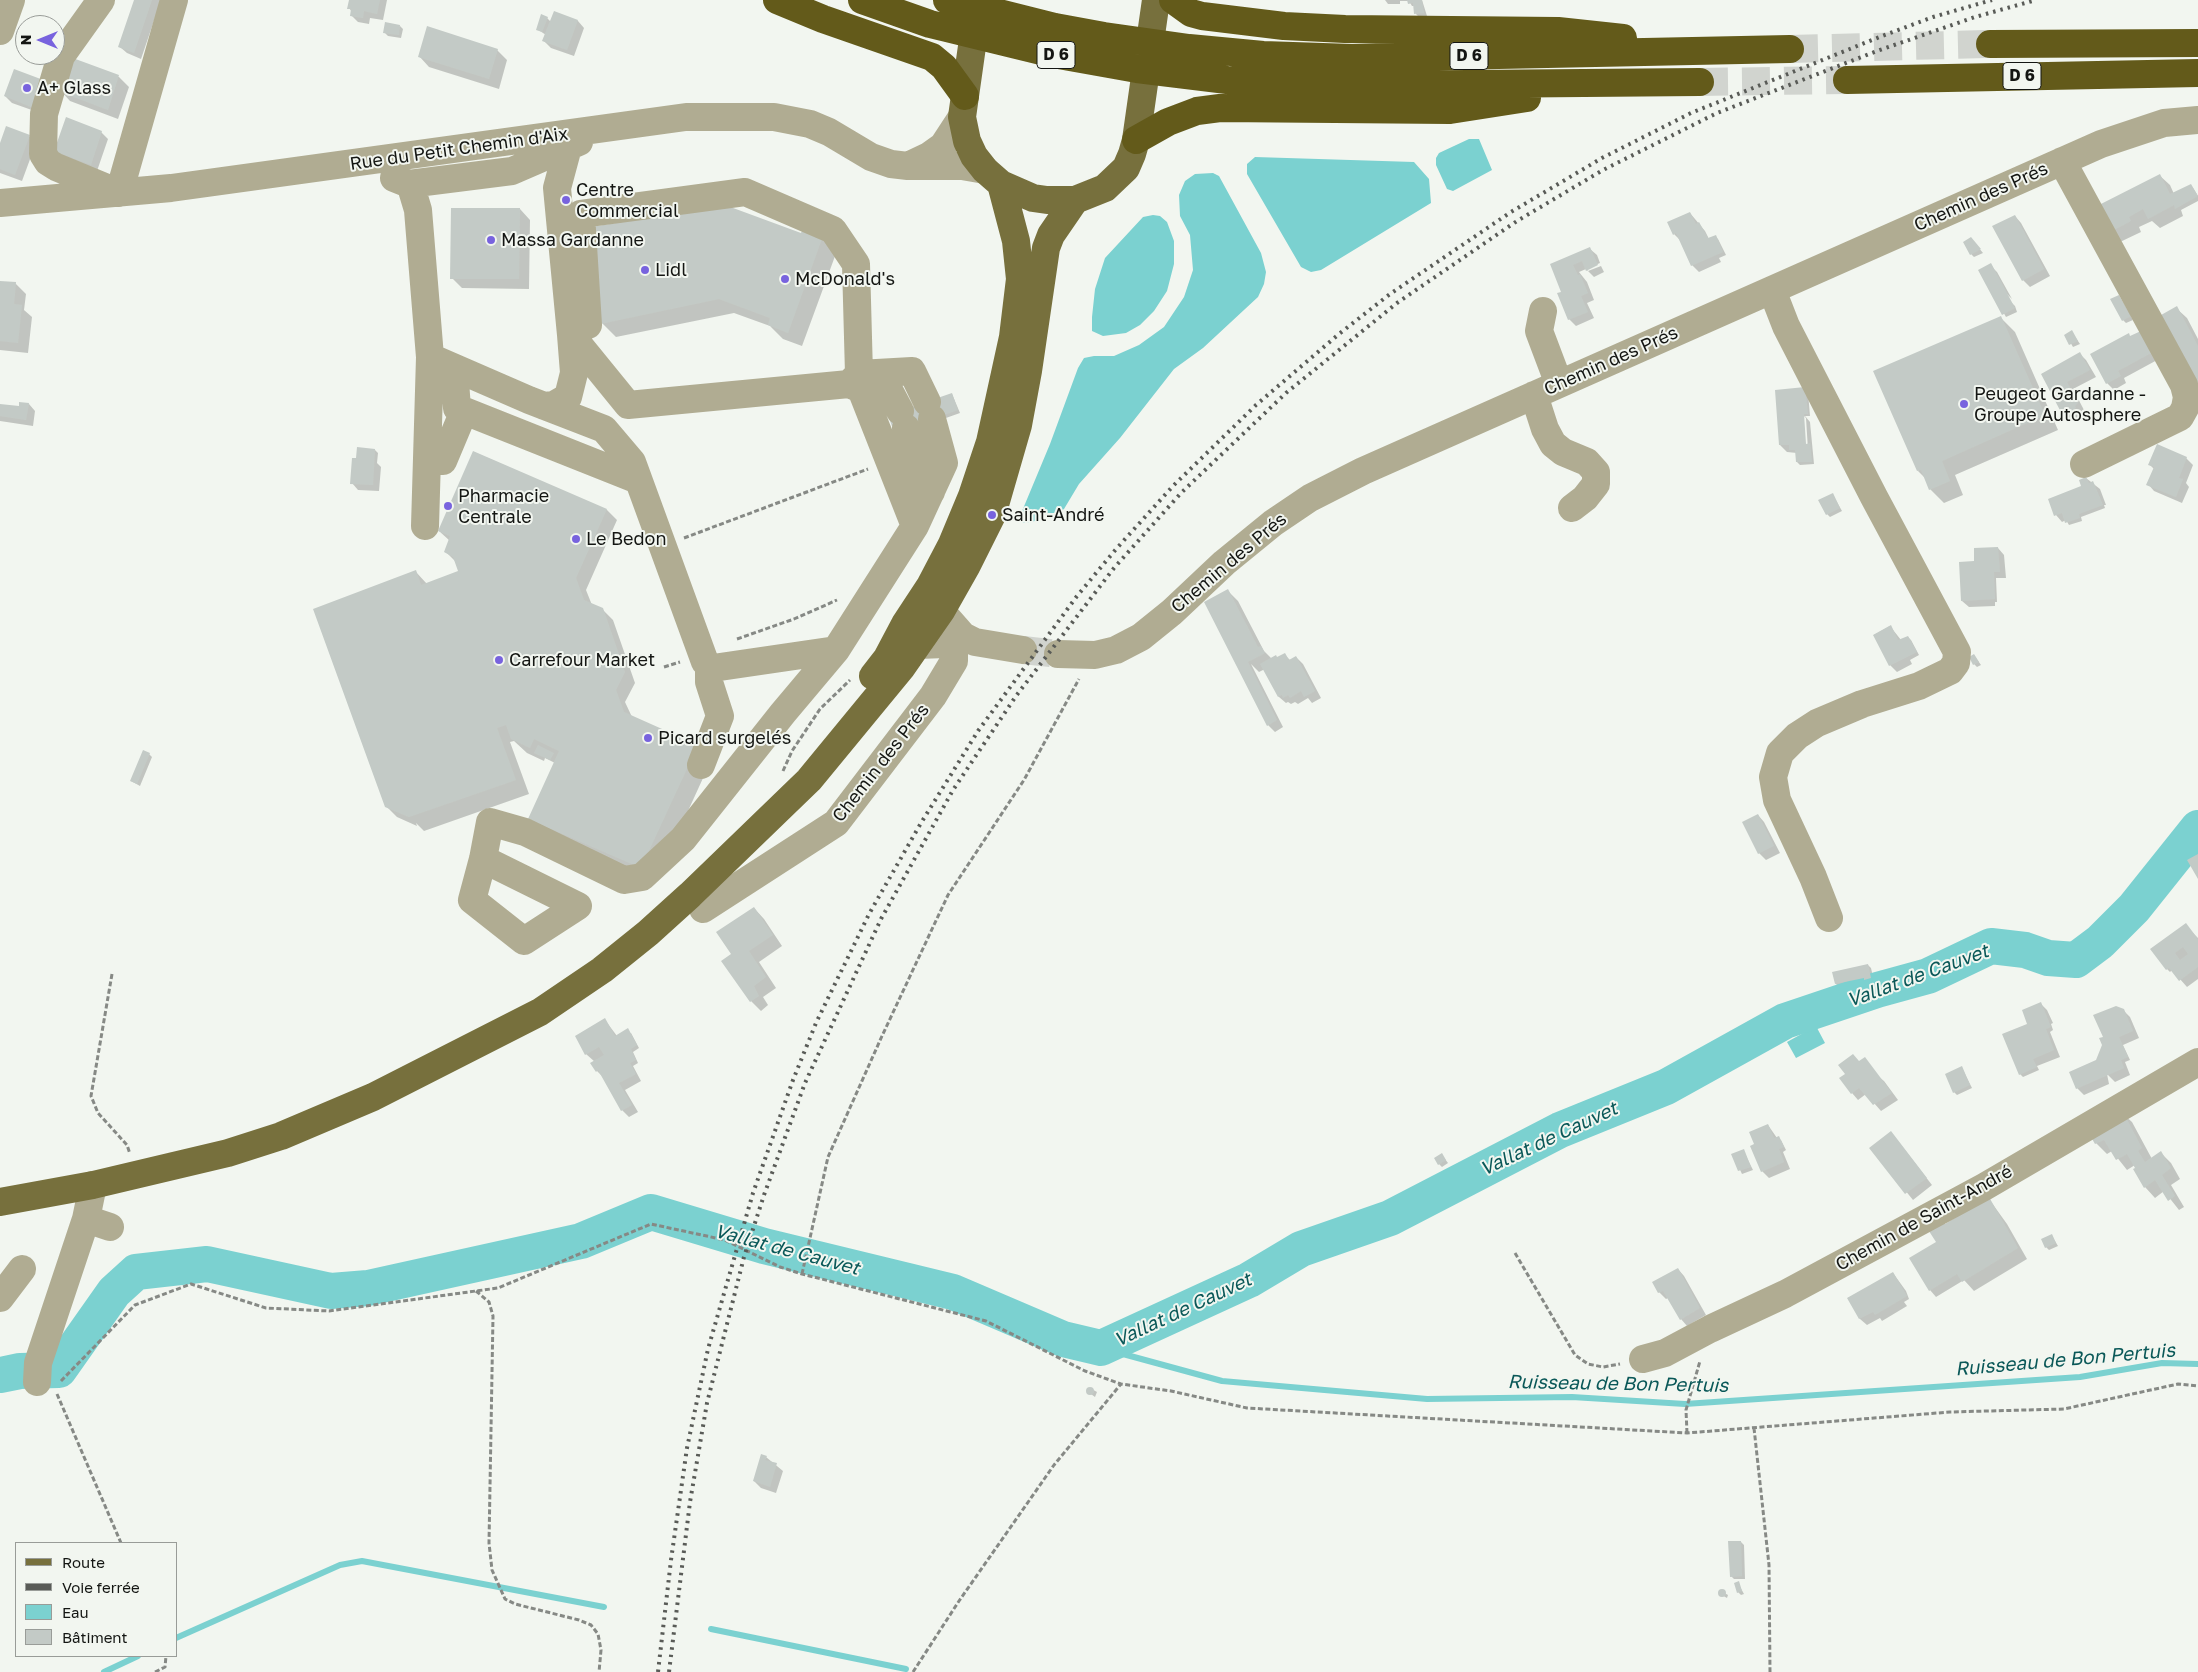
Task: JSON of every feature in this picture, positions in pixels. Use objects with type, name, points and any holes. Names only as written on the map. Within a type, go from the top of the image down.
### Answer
[{"type":"highway","points":[[777,0],[823,19],[932,57],[944,66],[963,107]]},
{"type":"highway","name":"D 6","points":[[862,0],[930,24],[1053,54],[1185,76],[1270,83],[1351,85],[1700,82]]},
{"type":"highway","name":"D 6","points":[[947,0],[1054,26],[1189,48],[1263,55],[1352,58],[1790,49]]},
{"type":"highway","points":[[1173,0],[1190,13],[1202,16],[1284,26],[1345,29],[1558,32],[1749,50]]},
{"type":"highway","name":"D 6","points":[[1990,44],[2198,42]]},
{"type":"highway","name":"D 6","points":[[1847,80],[2198,72]]},
{"type":"highway","points":[[1136,140],[1168,122],[1197,111],[1212,109],[1450,110],[1620,84]]},
{"type":"main road","points":[[979,0],[963,107],[967,141],[974,156],[993,177],[1033,198],[1047,200],[1074,200],[1105,188],[1126,168],[1136,140],[1156,0]]},
{"type":"main road","points":[[711,874],[785,782],[832,729],[887,658],[905,624],[930,586],[952,544],[972,496],[990,442],[1004,382],[1013,337],[1020,279],[1016,241],[993,177]]},
{"type":"main road","points":[[0,1202],[137,1176],[228,1153],[281,1136],[373,1097],[540,1012],[602,970],[648,932],[711,874],[809,780],[918,645],[941,611],[992,515],[1018,424],[1028,371],[1046,248],[1074,200]]},
{"type":"street","points":[[0,30],[10,0]]},
{"type":"street","points":[[101,0],[61,56],[44,114],[43,154],[48,162],[56,167],[119,192],[174,0]]},
{"type":"street","points":[[908,166],[929,156],[943,146],[963,107]]},
{"type":"street","name":"Rue du Petit Chemin d'Aix","points":[[0,203],[171,188],[470,147],[525,151],[611,128],[686,118],[774,118],[810,124],[829,132],[871,157],[891,164],[908,166],[962,166],[993,177]]},
{"type":"street","name":"Chemin des Prés","points":[[1070,655],[1095,655],[1116,650],[1141,637],[1172,612],[1224,563],[1273,523],[1310,498],[1362,472],[2101,144],[2164,123],[2198,120]]},
{"type":"street","points":[[525,151],[568,147],[611,128]]},
{"type":"street","points":[[544,406],[554,405],[568,397],[574,373],[557,188],[568,147]]},
{"type":"street","points":[[322,168],[382,174],[421,182],[512,171],[525,151]]},
{"type":"street","points":[[525,151],[546,182],[562,236]]},
{"type":"street","points":[[2062,161],[2184,385],[2188,397],[2180,417],[2084,464]]},
{"type":"street","points":[[421,182],[412,190],[418,210],[430,357],[425,526]]},
{"type":"street","points":[[590,359],[581,214],[745,192],[833,230],[856,264],[856,382],[915,526]]},
{"type":"street","points":[[1772,290],[1786,326],[1957,652],[1956,663],[1950,671],[1920,686],[1862,704],[1817,723],[1797,736],[1780,753],[1773,777],[1777,800],[1813,877],[1829,918]]},
{"type":"street","points":[[1543,311],[1539,331],[1559,384]]},
{"type":"street","points":[[483,859],[490,822],[525,832],[624,880],[642,877],[683,839],[777,720],[836,650],[915,526],[944,463],[930,410],[912,371],[856,382],[628,405],[571,335]]},
{"type":"street","points":[[430,357],[544,406],[604,428],[632,462],[706,660],[709,682],[720,716],[701,764]]},
{"type":"street","points":[[454,368],[456,408],[638,480]]},
{"type":"street","points":[[856,382],[890,392],[931,492]]},
{"type":"street","points":[[1534,395],[1545,428],[1554,444],[1563,452],[1587,462],[1596,472],[1596,484],[1585,498],[1572,508]]},
{"type":"street","points":[[427,460],[443,461],[464,412]]},
{"type":"street","points":[[941,611],[963,636],[976,642],[1023,650]]},
{"type":"street","name":"Chemin des Prés","points":[[703,909],[836,823],[933,696],[954,661],[954,653],[945,644],[918,645]]},
{"type":"street","points":[[706,660],[713,668],[836,650]]},
{"type":"street","name":"Chemin de Saint-André","points":[[1643,1360],[1665,1353],[1710,1329],[1794,1290],[1984,1187],[2198,1062]]},
{"type":"street","points":[[38,1372],[98,1223],[93,1185]]},
{"type":"street","points":[[0,1298],[22,1268]]},
{"type":"path","points":[[663,546],[869,469]]},
{"type":"path","points":[[664,667],[706,660],[746,635],[794,619],[837,600]]},
{"type":"path","points":[[802,1274],[828,1157],[948,896],[1024,780],[1075,689],[1083,670],[1070,655]]},
{"type":"path","points":[[782,772],[792,751],[820,709],[853,677]]},
{"type":"path","points":[[112,974],[91,1096],[98,1113],[127,1145],[137,1176]]},
{"type":"path","points":[[121,1542],[54,1388],[135,1305],[191,1284],[266,1308],[329,1311],[498,1288],[651,1224],[725,1240],[780,1267],[802,1274],[986,1321],[1085,1371],[1121,1384],[1171,1391],[1247,1408],[1687,1433],[1950,1412],[2064,1409],[2178,1384],[2198,1386]]},
{"type":"path","points":[[1516,1253],[1575,1356],[1588,1364],[1603,1367],[1643,1360]]},
{"type":"path","points":[[476,1291],[489,1302],[493,1316],[489,1543],[494,1573],[505,1599],[515,1604],[579,1620],[591,1625],[598,1634],[601,1650],[599,1672]]},
{"type":"path","points":[[913,1672],[958,1601],[1054,1465],[1121,1384]]},
{"type":"path","points":[[1687,1433],[1686,1410],[1689,1394]]},
{"type":"path","points":[[1754,1428],[1768,1564],[1770,1672]]},
{"type":"path","points":[[155,1672],[166,1667],[166,1657]]},
{"type":"water","points":[[1469,139],[1479,139],[1492,170],[1453,191],[1447,189],[1436,165],[1436,158],[1439,153]]},
{"type":"water","points":[[1255,157],[1414,162],[1429,179],[1431,203],[1321,270],[1311,272],[1301,267],[1247,174],[1247,164]]},
{"type":"water","points":[[1213,173],[1219,176],[1261,253],[1266,272],[1264,284],[1258,297],[1203,348],[1174,369],[1120,438],[1079,484],[1064,509],[1058,513],[1048,513],[1040,520],[1020,522],[1020,516],[1050,444],[1078,368],[1084,358],[1114,356],[1139,345],[1164,327],[1184,297],[1193,270],[1190,235],[1180,216],[1179,195],[1185,181],[1195,174]]},
{"type":"water","points":[[1160,216],[1167,222],[1174,241],[1174,264],[1167,291],[1154,311],[1140,325],[1126,333],[1103,336],[1092,331],[1095,289],[1105,258],[1143,217]]},
{"type":"water","points":[[1816,1026],[1825,1043],[1796,1058],[1787,1042]]},
{"type":"building","points":[[134,0],[152,0],[134,53],[118,47]]},
{"type":"building","points":[[349,0],[380,0],[377,14],[364,11],[363,18],[350,16],[351,9],[347,9]]},
{"type":"building","points":[[1407,0],[1422,0],[1424,13],[1414,14],[1413,3],[1408,4]]},
{"type":"building","points":[[554,11],[578,20],[567,50],[542,41]]},
{"type":"building","points":[[541,14],[548,17],[542,32],[536,30]]},
{"type":"building","points":[[385,22],[400,25],[399,35],[383,33]]},
{"type":"building","points":[[427,26],[498,49],[489,79],[418,57]]},
{"type":"building","points":[[70,57],[119,75],[108,110],[58,91]]},
{"type":"building","points":[[14,69],[46,81],[36,109],[4,96]]},
{"type":"building","points":[[66,117],[102,131],[91,165],[54,151]]},
{"type":"building","points":[[6,126],[30,135],[15,175],[0,169],[0,143]]},
{"type":"building","points":[[2160,174],[2170,194],[2191,184],[2198,196],[2175,209],[2174,205],[2148,219],[2143,209],[2129,217],[2131,221],[2108,233],[2093,208]]},
{"type":"building","points":[[725,205],[801,233],[804,226],[824,233],[788,333],[768,325],[770,318],[719,299],[600,324],[591,227]]},
{"type":"building","points":[[451,208],[520,208],[519,279],[450,279]]},
{"type":"building","points":[[1690,212],[1696,224],[1699,222],[1708,238],[1716,235],[1723,252],[1691,266],[1676,233],[1673,235],[1667,222]]},
{"type":"building","points":[[2015,215],[2044,269],[2022,281],[1992,226]]},
{"type":"building","points":[[1971,237],[1981,249],[1970,255],[1963,242]]},
{"type":"building","points":[[1590,247],[1598,265],[1586,271],[1582,261],[1573,265],[1578,275],[1580,274],[1588,293],[1581,296],[1588,312],[1568,320],[1557,293],[1561,292],[1550,264]]},
{"type":"building","points":[[1991,263],[2015,308],[2002,315],[1978,270]]},
{"type":"building","points":[[0,281],[16,282],[14,304],[22,305],[18,343],[0,341]]},
{"type":"building","points":[[2119,295],[2131,316],[2122,321],[2110,299]]},
{"type":"building","points":[[2177,306],[2198,346],[2198,394],[2154,319]]},
{"type":"building","name":"Peugeot Gardanne - Groupe Autosphere","points":[[2001,316],[2045,415],[1942,461],[1950,481],[1929,490],[1921,470],[1917,471],[1873,371]]},
{"type":"building","points":[[2072,330],[2078,341],[2069,345],[2064,335]]},
{"type":"building","points":[[2141,331],[2153,352],[2118,371],[2121,376],[2106,384],[2090,354],[2129,333],[2130,336]]},
{"type":"building","points":[[2080,352],[2090,370],[2067,382],[2078,403],[2075,406],[2076,408],[2063,416],[2041,374]]},
{"type":"building","points":[[1805,387],[1808,414],[1804,414],[1806,444],[1810,443],[1812,462],[1796,462],[1795,450],[1789,450],[1789,445],[1779,445],[1775,390]]},
{"type":"building","points":[[952,393],[958,410],[894,432],[888,415]]},
{"type":"building","points":[[19,402],[29,403],[26,420],[0,416],[0,404],[19,406]]},
{"type":"building","points":[[2157,444],[2187,457],[2179,478],[2183,479],[2176,497],[2146,485],[2154,467],[2148,465]]},
{"type":"building","points":[[357,447],[375,449],[373,485],[350,484],[352,458],[356,458]]},
{"type":"building","points":[[473,451],[607,509],[576,578],[584,600],[603,608],[625,672],[616,690],[624,712],[698,745],[641,868],[528,819],[559,751],[534,739],[530,748],[511,739],[506,725],[497,728],[516,780],[409,817],[385,807],[313,609],[416,570],[421,585],[458,571],[453,557],[444,552],[450,536],[438,531]]},
{"type":"building","points":[[2086,477],[2089,483],[2093,481],[2103,505],[2079,514],[2080,518],[2065,523],[2062,513],[2054,516],[2048,499],[2081,486],[2079,480]]},
{"type":"building","points":[[1833,493],[1840,508],[1826,515],[1818,500]]},
{"type":"building","points":[[1998,547],[2000,572],[1994,572],[1995,599],[1961,601],[1959,562],[1974,561],[1974,548]]},
{"type":"building","points":[[1228,589],[1258,647],[1261,646],[1265,653],[1248,662],[1277,720],[1267,726],[1204,602]]},
{"type":"building","points":[[1891,625],[1898,640],[1908,636],[1917,652],[1889,666],[1873,635]]},
{"type":"building","points":[[1285,653],[1289,660],[1296,656],[1315,691],[1304,697],[1301,691],[1290,698],[1288,695],[1283,698],[1282,695],[1278,697],[1260,664],[1276,655],[1277,657]]},
{"type":"building","points":[[1974,654],[1979,662],[1973,665],[1969,657]]},
{"type":"building","points":[[538,745],[554,753],[550,760],[534,753]]},
{"type":"building","points":[[143,750],[150,753],[137,784],[130,781]]},
{"type":"building","points":[[1758,814],[1774,846],[1758,854],[1742,822]]},
{"type":"building","points":[[2198,854],[2198,879],[2187,860]]},
{"type":"building","points":[[754,907],[773,935],[749,951],[766,977],[754,986],[759,996],[750,1002],[721,961],[731,954],[716,932]]},
{"type":"building","points":[[2186,923],[2198,939],[2198,967],[2179,981],[2169,968],[2166,970],[2150,949]],"holes":[[[2183,947],[2188,954],[2180,960],[2175,953]]]},
{"type":"building","points":[[1868,964],[1871,978],[1835,984],[1832,972]]},
{"type":"building","points":[[2041,1002],[2051,1027],[2046,1029],[2054,1050],[2033,1059],[2037,1067],[2019,1075],[2002,1034],[2027,1024],[2022,1010]]},
{"type":"building","points":[[2116,1006],[2124,1009],[2133,1031],[2119,1037],[2128,1057],[2121,1060],[2124,1068],[2076,1089],[2069,1072],[2096,1060],[2102,1045],[2099,1038],[2103,1037],[2093,1015]]},
{"type":"building","points":[[605,1018],[615,1036],[628,1028],[637,1045],[631,1049],[636,1060],[630,1063],[636,1074],[619,1083],[632,1105],[621,1111],[598,1070],[596,1072],[590,1063],[604,1055],[599,1047],[585,1055],[575,1036]]},
{"type":"building","points":[[1853,1054],[1859,1061],[1865,1057],[1892,1093],[1873,1105],[1859,1088],[1851,1094],[1839,1078],[1845,1074],[1838,1065]]},
{"type":"building","points":[[1962,1066],[1970,1085],[1953,1093],[1945,1074]]},
{"type":"building","points":[[2122,1110],[2142,1148],[2138,1151],[2145,1162],[2161,1151],[2171,1168],[2162,1175],[2175,1196],[2168,1201],[2155,1180],[2144,1188],[2127,1154],[2116,1160],[2104,1140],[2095,1144],[2087,1130]]},
{"type":"building","points":[[1768,1124],[1774,1138],[1779,1136],[1784,1147],[1779,1149],[1784,1162],[1761,1172],[1750,1146],[1754,1144],[1749,1132]]},
{"type":"building","points":[[1891,1131],[1927,1178],[1905,1194],[1869,1148]]},
{"type":"building","points":[[1744,1149],[1751,1167],[1738,1171],[1731,1154]]},
{"type":"building","points":[[1442,1153],[1446,1160],[1438,1165],[1434,1158]]},
{"type":"building","points":[[1989,1197],[2018,1248],[1962,1282],[1957,1274],[1929,1291],[1909,1258],[1936,1242],[1927,1228],[1942,1219],[1945,1224]]},
{"type":"building","points":[[2052,1234],[2056,1243],[2045,1248],[2041,1239]]},
{"type":"building","points":[[1678,1268],[1700,1308],[1680,1320],[1663,1291],[1658,1293],[1652,1282]]},
{"type":"building","points":[[1893,1272],[1907,1296],[1875,1315],[1873,1312],[1859,1319],[1847,1298]]},
{"type":"building","points":[[1090,1387],[1094,1391],[1090,1395],[1086,1391]]},
{"type":"building","points":[[761,1454],[767,1456],[765,1460],[777,1463],[770,1487],[753,1481]]},
{"type":"building","points":[[1728,1541],[1741,1541],[1742,1576],[1730,1577]]},
{"type":"building","points":[[1739,1581],[1742,1591],[1737,1593],[1734,1583]]},
{"type":"building","points":[[1722,1589],[1726,1593],[1722,1597],[1718,1593]]},
{"type":"waterway","name":"Vallat de Cauvet","points":[[0,1375],[20,1371],[59,1370],[114,1292],[136,1272],[207,1264],[331,1291],[368,1288],[581,1241],[651,1212],[764,1246],[953,1292],[1063,1339],[1101,1348],[1249,1280],[1301,1249],[1390,1218],[1560,1130],[1666,1087],[1785,1021],[1877,990],[1928,976],[1991,946],[2025,950],[2048,958],[2076,960],[2100,942],[2134,908],[2198,828]]},
{"type":"waterway","name":"Ruisseau de Bon Pertuis","points":[[1101,1348],[1222,1381],[1427,1399],[1572,1397],[1685,1404],[2080,1377],[2162,1363],[2198,1364]]},
{"type":"waterway","points":[[178,1637],[340,1565],[362,1561],[604,1607]]},
{"type":"waterway","points":[[711,1629],[906,1669]]},
{"type":"waterway","points":[[104,1672],[136,1657]]},
{"type":"tunnel","points":[[1790,49],[1990,44]]},
{"type":"tunnel","points":[[1700,82],[1847,80]]},
{"type":"tunnel","points":[[1023,650],[1058,654]]},
{"type":"railway","points":[[658,1672],[687,1448],[708,1349],[753,1193],[793,1080],[816,1023],[869,914],[921,823],[978,731],[1077,596],[1173,486],[1256,405],[1339,334],[1390,294],[1511,212],[1602,158],[1691,113],[1882,36],[1933,17],[1992,0]]},
{"type":"railway","points":[[669,1672],[690,1502],[707,1403],[744,1257],[764,1195],[805,1083],[881,919],[953,790],[1016,696],[1114,568],[1181,493],[1286,393],[1397,303],[1517,221],[1603,170],[1717,113],[1877,51],[1975,17],[2036,0]]},
{"type":"place","name":"A+ Glass","points":[[27,88]]},
{"type":"place","name":"Centre Commercial","points":[[566,200]]},
{"type":"place","name":"Massa Gardanne","points":[[491,240]]},
{"type":"place","name":"Lidl","points":[[645,270]]},
{"type":"place","name":"McDonald's","points":[[785,279]]},
{"type":"place","name":"Peugeot Gardanne - Groupe Autosphere","points":[[1964,404]]},
{"type":"place","name":"Pharmacie Centrale","points":[[448,506]]},
{"type":"place","name":"Saint-André","points":[[992,515]]},
{"type":"place","name":"Le Bedon","points":[[576,539]]},
{"type":"place","name":"Carrefour Market","points":[[499,660]]},
{"type":"place","name":"Picard surgelés","points":[[648,738]]}]
